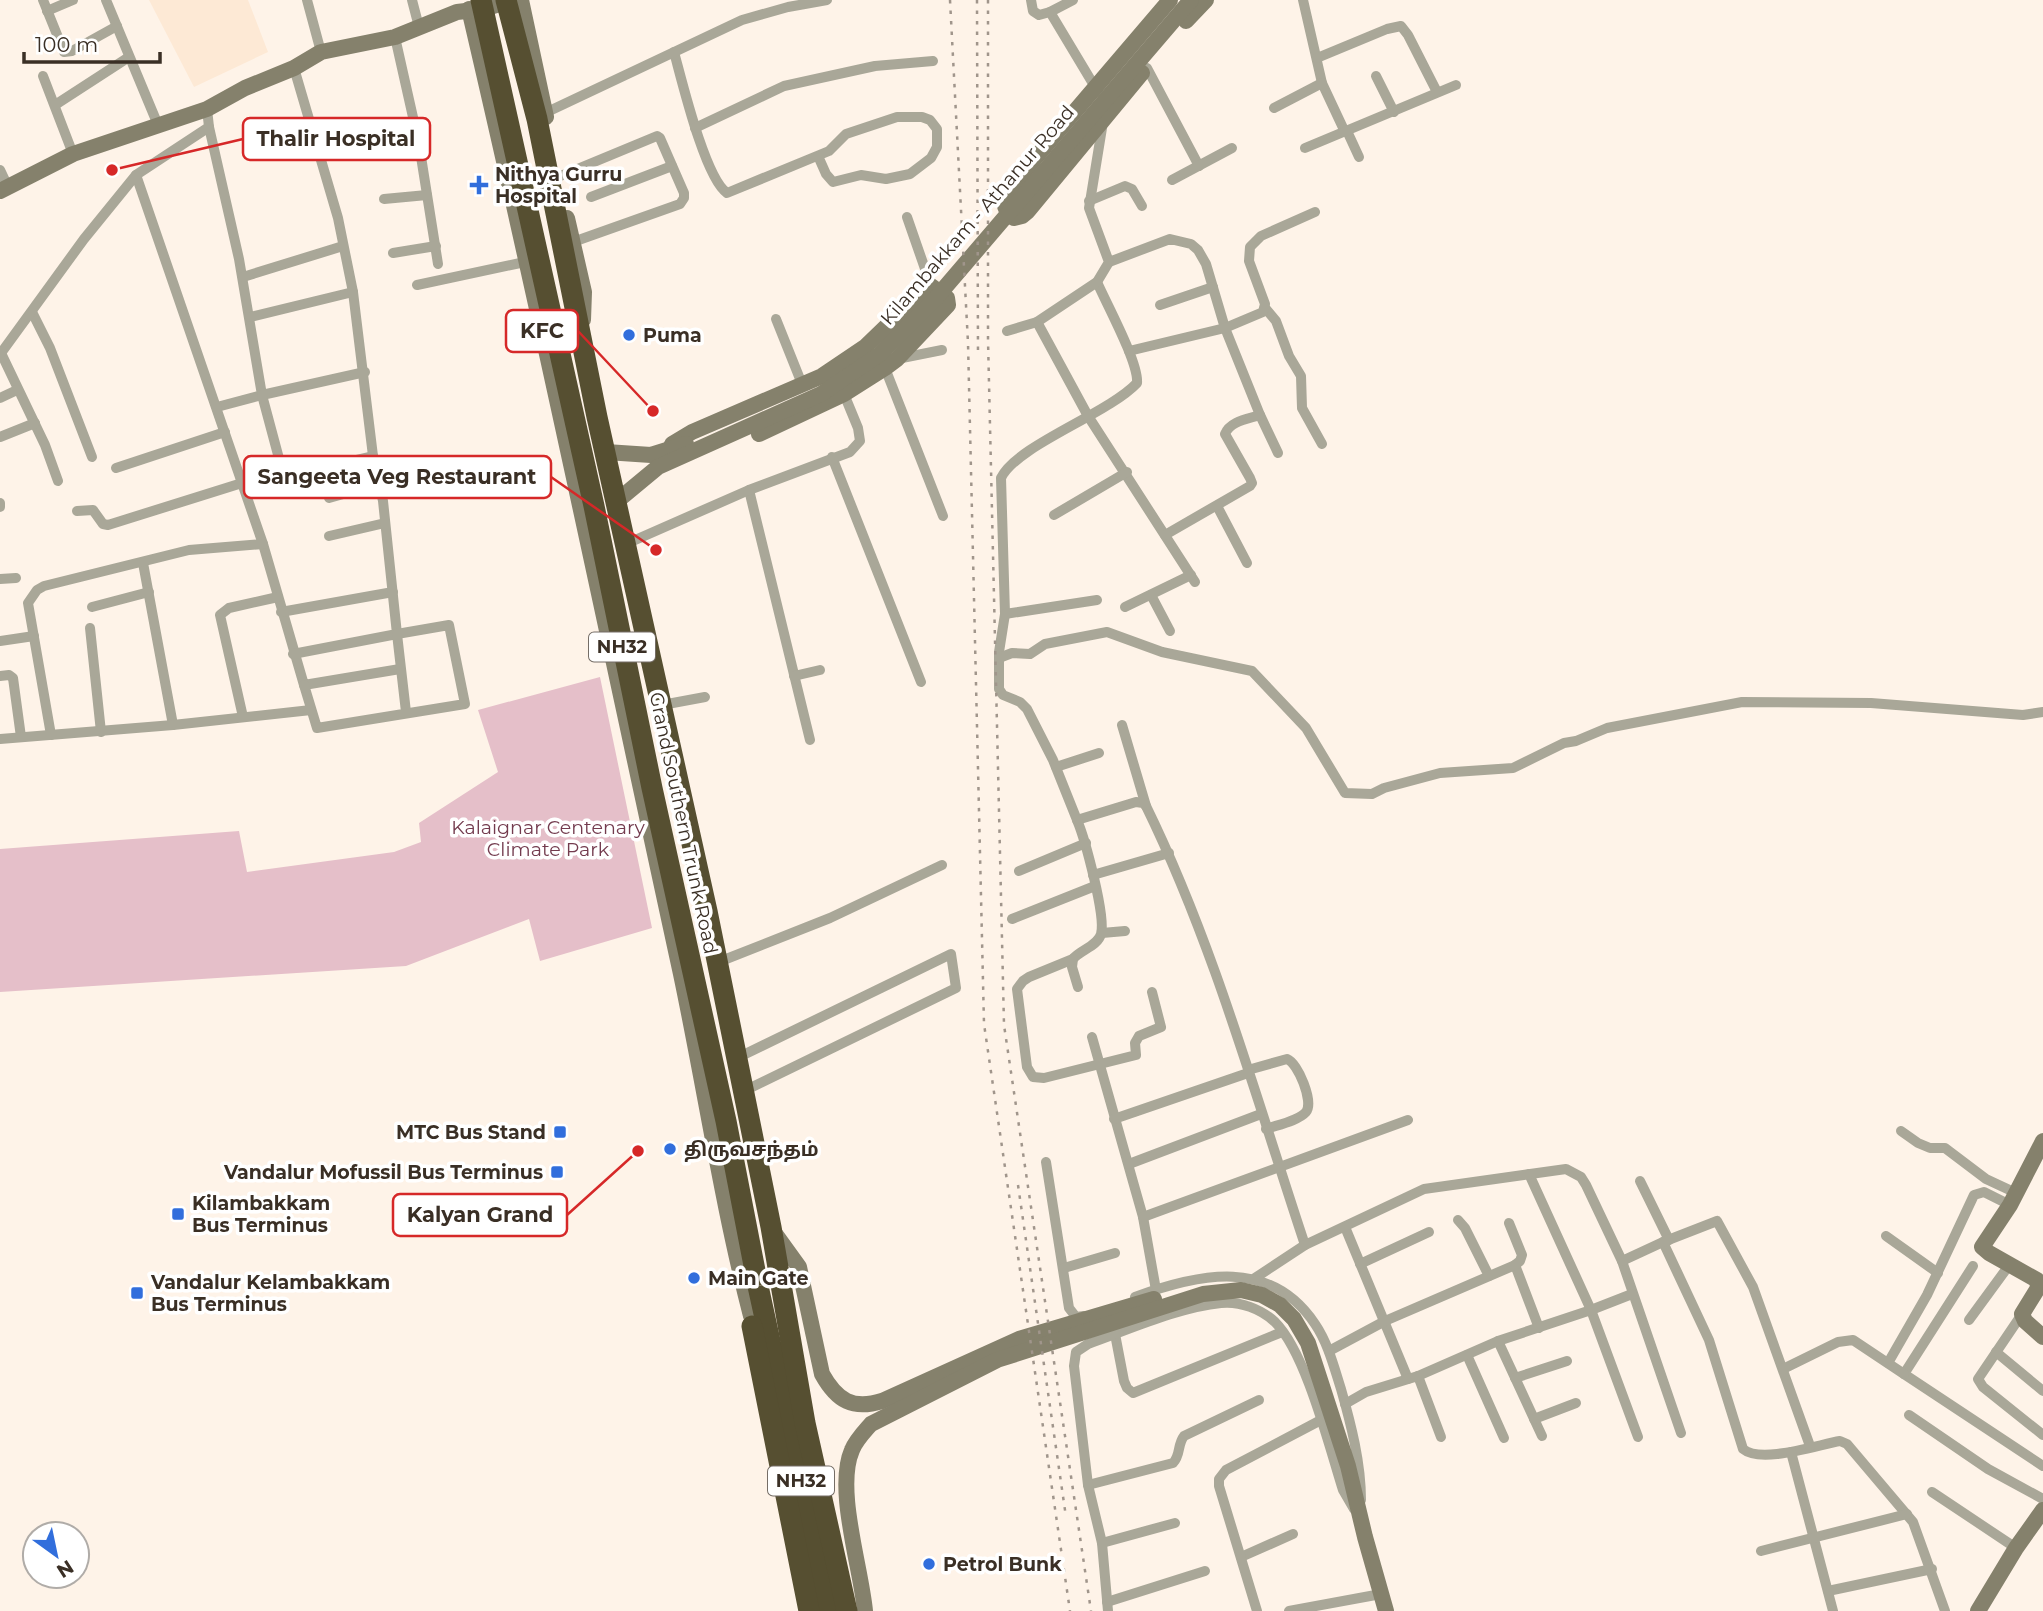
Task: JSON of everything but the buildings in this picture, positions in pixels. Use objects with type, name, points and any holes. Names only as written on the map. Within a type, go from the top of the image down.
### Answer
[{"type":"highway","name":"NH32","points":[[511,1],[597,417],[617,501]]},
{"type":"highway","name":"Grand Southern Trunk Road","points":[[478,6],[594,506],[652,788],[726,1121],[758,1286]]},
{"type":"highway","name":"Grand Southern Trunk Road","points":[[617,501],[744,1091],[771,1227],[799,1392]]},
{"type":"highway","name":"NH32","points":[[758,1286],[829,1611]]},
{"type":"highway","points":[[758,1286],[751,1317],[809,1611]]},
{"type":"highway","name":"NH32","points":[[799,1392],[847,1611]]},
{"type":"highway","points":[[799,1392],[818,1416],[863,1611]]},
{"type":"street","points":[[73,0],[45,5],[62,49],[67,52],[117,26]]},
{"type":"street","points":[[106,0],[158,125]]},
{"type":"street","points":[[307,0],[321,52]]},
{"type":"street","points":[[412,0],[419,27]]},
{"type":"street","points":[[545,113],[742,20],[786,3],[827,0]]},
{"type":"street","points":[[1031,0],[1033,11],[1039,15],[1073,0]]},
{"type":"street","points":[[1170,0],[1006,194],[1004,201],[1008,214],[1014,218],[1028,211],[1206,0]]},
{"type":"street","name":"Kilambakkam - Athanur Road","points":[[673,455],[810,388],[870,351],[916,307],[1179,0]]},
{"type":"street","name":"Kilambakkam - Athanur Road","points":[[606,452],[654,461],[673,455],[821,394],[887,348],[935,299],[1191,0]]},
{"type":"street","points":[[1303,0],[1322,83],[1359,157]]},
{"type":"street","points":[[0,170],[4,189],[73,154],[207,109],[245,88],[294,68],[321,52],[395,37],[457,12],[511,1],[545,113],[584,292],[582,340]]},
{"type":"street","points":[[478,6],[525,262],[608,628],[703,1078],[735,1253],[751,1317]]},
{"type":"street","points":[[1050,12],[1097,87],[1104,120],[1088,208],[1109,262]]},
{"type":"street","points":[[1317,58],[1387,29],[1401,26],[1437,92]]},
{"type":"street","points":[[395,37],[419,144],[438,264]]},
{"type":"street","points":[[674,52],[695,128],[718,183],[727,193],[818,156],[833,148],[846,134],[897,117],[922,117],[930,120],[937,129],[937,147],[931,158],[910,174],[897,178],[861,175],[833,182],[818,156]]},
{"type":"street","points":[[55,106],[130,57]]},
{"type":"street","points":[[695,128],[784,86],[875,66],[933,61]]},
{"type":"street","points":[[294,68],[338,218],[353,292],[365,372],[373,456],[386,523],[406,712]]},
{"type":"street","points":[[1147,68],[1199,166]]},
{"type":"street","points":[[1376,75],[1394,112]]},
{"type":"street","points":[[43,76],[73,154]]},
{"type":"street","points":[[1274,108],[1322,83]]},
{"type":"street","points":[[1305,148],[1456,85]]},
{"type":"street","points":[[207,109],[243,277],[262,395],[281,466],[287,476],[373,456]]},
{"type":"street","points":[[58,481],[35,424],[0,352],[32,313],[84,239],[136,176],[209,127]]},
{"type":"street","points":[[558,177],[657,136],[684,193],[680,204],[573,242]]},
{"type":"street","points":[[378,151],[419,144]]},
{"type":"street","points":[[1172,180],[1231,148]]},
{"type":"street","points":[[592,197],[672,166]]},
{"type":"street","points":[[136,176],[242,483],[293,654],[317,728],[465,704],[449,625],[293,654]]},
{"type":"street","points":[[1089,201],[1125,186],[1132,189],[1142,206]]},
{"type":"street","points":[[384,199],[427,195]]},
{"type":"street","points":[[1315,212],[1261,236],[1250,247],[1249,261],[1266,309],[1276,321],[1289,356],[1301,376],[1302,408],[1322,444]]},
{"type":"street","points":[[654,461],[681,467],[786,423],[845,394],[891,363],[948,304],[947,298],[931,286],[906,217]]},
{"type":"street","points":[[1007,331],[1037,322],[1097,282],[1109,262],[1170,239],[1191,244],[1206,264],[1225,328],[1278,453]]},
{"type":"street","points":[[243,277],[343,246]]},
{"type":"street","points":[[393,253],[436,246]]},
{"type":"street","points":[[417,285],[525,262]]},
{"type":"street","points":[[1097,282],[1129,351],[1138,377],[1137,383],[1015,460],[1001,478],[1005,614],[998,677],[1001,694],[1020,702],[1027,709],[1056,767],[1086,843],[1102,933],[1095,943],[1073,959],[1029,977],[1017,989],[1027,1067],[1032,1077],[1136,1055],[1135,1043],[1139,1036],[1161,1027],[1152,992]]},
{"type":"street","points":[[654,461],[692,432],[822,376],[865,347],[931,286]]},
{"type":"street","points":[[1160,305],[1213,287]]},
{"type":"street","points":[[250,317],[353,292]]},
{"type":"street","points":[[1129,351],[1225,328],[1258,316],[1266,309]]},
{"type":"street","points":[[32,313],[50,348],[92,457]]},
{"type":"street","points":[[776,319],[802,384]]},
{"type":"street","points":[[1037,322],[1088,416],[1127,472],[1193,578],[1125,607]]},
{"type":"street","points":[[891,363],[942,350]]},
{"type":"street","points":[[891,363],[943,516]]},
{"type":"street","points":[[217,407],[365,372]]},
{"type":"street","points":[[0,398],[18,390]]},
{"type":"street","points":[[626,544],[749,491],[850,452],[860,441],[845,394]]},
{"type":"street","points":[[1166,535],[1245,490],[1252,483],[1226,437],[1226,431],[1232,425],[1260,415]]},
{"type":"street","points":[[0,437],[35,424]]},
{"type":"street","points":[[116,468],[225,432]]},
{"type":"street","points":[[832,457],[920,682]]},
{"type":"street","name":"Kilambakkam - Athanur Road","points":[[617,501],[654,461]]},
{"type":"street","points":[[1054,515],[1127,472]]},
{"type":"street","points":[[77,511],[95,511],[103,524],[108,525],[242,483]]},
{"type":"street","points":[[329,498],[379,484]]},
{"type":"street","points":[[749,491],[810,740]]},
{"type":"street","points":[[1217,506],[1247,564]]},
{"type":"street","points":[[329,536],[386,523]]},
{"type":"street","points":[[51,735],[28,603],[37,590],[189,550],[262,544]]},
{"type":"street","points":[[143,562],[173,725]]},
{"type":"street","points":[[0,579],[16,578]]},
{"type":"street","points":[[92,607],[149,592]]},
{"type":"street","points":[[281,612],[393,592]]},
{"type":"street","points":[[1150,595],[1170,631]]},
{"type":"street","points":[[243,717],[220,615],[229,608],[278,597]]},
{"type":"street","points":[[1005,614],[1097,600]]},
{"type":"street","points":[[90,628],[101,732]]},
{"type":"street","points":[[999,658],[1012,653],[1030,654],[1045,644],[1107,632],[1162,652],[1252,671],[1306,727],[1345,793],[1372,794],[1384,788],[1440,773],[1513,768],[1564,743],[1607,728],[1742,702],[1871,703],[2023,715],[2043,712]]},
{"type":"street","points":[[0,641],[34,636]]},
{"type":"street","points":[[304,685],[400,669]]},
{"type":"street","points":[[794,676],[820,670]]},
{"type":"street","points":[[0,677],[9,675],[13,678],[22,737]]},
{"type":"street","points":[[662,705],[705,697]]},
{"type":"street","points":[[0,739],[101,732],[311,710]]},
{"type":"street","points":[[1122,724],[1146,806],[1169,853],[1231,1019],[1305,1245]]},
{"type":"street","points":[[1056,767],[1099,753]]},
{"type":"street","points":[[1077,820],[1136,802],[1146,806]]},
{"type":"street","points":[[1019,871],[1086,843]]},
{"type":"street","points":[[1012,919],[1094,881],[1169,853]]},
{"type":"street","points":[[716,963],[841,913],[943,866]]},
{"type":"street","points":[[1102,933],[1125,932]]},
{"type":"street","points":[[737,1058],[951,954],[956,988],[744,1091]]},
{"type":"street","points":[[1073,959],[1072,967],[1078,987]]},
{"type":"street","points":[[1092,1037],[1143,1217],[1156,1290]]},
{"type":"street","points":[[1114,1119],[1248,1072],[1291,1060],[1297,1068],[1309,1107],[1304,1114],[1266,1129]]},
{"type":"street","points":[[1129,1164],[1261,1114]]},
{"type":"street","points":[[1143,1217],[1408,1120]]},
{"type":"street","points":[[1901,1130],[1930,1148],[1945,1148],[2013,1199]]},
{"type":"street","points":[[2043,1140],[2013,1199],[1982,1247],[1989,1254],[2034,1276],[2039,1282],[2022,1314],[1980,1374],[1980,1383],[2043,1435]]},
{"type":"street","points":[[1045,1162],[1069,1308],[1074,1315],[1074,1366],[1088,1485],[1101,1542],[1108,1606],[1205,1571]]},
{"type":"street","points":[[1255,1278],[1305,1245],[1424,1189],[1566,1169],[1581,1177],[1622,1261],[1681,1433]]},
{"type":"street","points":[[1529,1174],[1591,1310],[1637,1437]]},
{"type":"street","points":[[1888,1363],[1938,1273],[1969,1202],[1986,1178]]},
{"type":"street","points":[[1640,1181],[1709,1340],[1743,1448],[1756,1455],[1791,1452],[1840,1441],[1847,1444],[1907,1514],[1932,1569],[1945,1611]]},
{"type":"street","points":[[1978,1192],[2013,1199]]},
{"type":"street","points":[[1458,1220],[1465,1228],[1489,1276]]},
{"type":"street","points":[[1622,1261],[1717,1221],[1753,1287],[1811,1446]]},
{"type":"street","points":[[1329,1351],[1385,1321],[1515,1265],[1522,1255],[1509,1223]]},
{"type":"street","points":[[771,1227],[799,1267],[822,1374],[829,1386],[843,1399],[863,1406],[882,1401],[1019,1339],[1195,1287],[1227,1282],[1258,1285],[1275,1293],[1296,1310],[1308,1326],[1340,1410],[1352,1454],[1347,1463]]},
{"type":"street","points":[[1345,1227],[1385,1321],[1441,1437]]},
{"type":"street","points":[[1360,1264],[1429,1232]]},
{"type":"street","points":[[1886,1236],[1938,1273]]},
{"type":"street","points":[[1064,1268],[1115,1253]]},
{"type":"street","points":[[1969,1320],[2010,1264]]},
{"type":"street","points":[[1515,1265],[1539,1328]]},
{"type":"street","points":[[1904,1374],[1973,1266]]},
{"type":"street","points":[[1074,1315],[1081,1317],[1156,1290],[1219,1277],[1255,1278],[1271,1284],[1295,1301],[1316,1324],[1329,1351],[1345,1404],[1359,1473],[1361,1520]]},
{"type":"street","points":[[863,1611],[858,1558],[846,1497],[847,1471],[851,1451],[871,1424],[997,1360],[1203,1294],[1241,1290],[1262,1295],[1280,1305],[1294,1320],[1308,1343],[1347,1463],[1386,1611]]},
{"type":"street","points":[[1345,1404],[1366,1392],[1413,1378],[1498,1341],[1632,1294]]},
{"type":"street","points":[[1076,1352],[1080,1347],[1200,1306],[1224,1303],[1245,1305],[1262,1313],[1275,1322],[1298,1360],[1321,1420],[1343,1490],[1361,1520]]},
{"type":"street","points":[[2022,1314],[2025,1321],[2043,1337]]},
{"type":"street","points":[[1115,1335],[1124,1381],[1133,1393],[1282,1332]]},
{"type":"street","points":[[1783,1369],[1847,1339],[1859,1342],[2043,1466]]},
{"type":"street","points":[[1498,1341],[1542,1436]]},
{"type":"street","points":[[1996,1352],[2043,1391]]},
{"type":"street","points":[[1467,1355],[1504,1438]]},
{"type":"street","points":[[1515,1378],[1567,1361]]},
{"type":"street","points":[[1088,1485],[1173,1463],[1179,1456],[1179,1447],[1184,1436],[1259,1400]]},
{"type":"street","points":[[1534,1419],[1576,1403]]},
{"type":"street","points":[[1909,1415],[1988,1469],[2043,1499]]},
{"type":"street","points":[[1257,1611],[1219,1486],[1221,1474],[1321,1420]]},
{"type":"street","points":[[1791,1452],[1833,1611]]},
{"type":"street","points":[[1931,1492],[2016,1548]]},
{"type":"street","points":[[1978,1611],[2016,1548],[2043,1510]]},
{"type":"street","points":[[1761,1551],[1907,1514]]},
{"type":"street","points":[[1101,1542],[1175,1523]]},
{"type":"street","points":[[1241,1557],[1293,1534]]},
{"type":"street","points":[[1828,1591],[1932,1569]]},
{"type":"street","points":[[1289,1611],[1381,1594]]},
{"type":"shaded area","points":[[149,0],[248,0],[268,52],[194,87]]},
{"type":"green space","name":"Kalaignar Centenary Climate Park","points":[[600,677],[652,928],[540,961],[529,919],[406,966],[0,992],[0,849],[239,831],[247,872],[394,852],[421,842],[419,823],[498,772],[478,710]]},
{"type":"railway","points":[[950,0],[968,343],[984,1024],[1070,1611]]},
{"type":"railway","points":[[977,0],[978,357]]},
{"type":"railway","points":[[988,0],[988,340],[1004,1025],[1091,1611]]},
{"type":"railway","points":[[1018,1185],[1066,1517]]},
{"type":"place","name":"Thalir Hospital","points":[[112,170]]},
{"type":"place","name":"Nithya Gurru Hospital","points":[[479,185]]},
{"type":"place","name":"Puma","points":[[629,335]]},
{"type":"place","name":"KFC","points":[[653,411]]},
{"type":"place","name":"Sangeeta Veg Restaurant","points":[[656,550]]},
{"type":"place","name":"MTC Bus Stand","points":[[560,1132]]},
{"type":"place","name":"திருவசந்தம்","points":[[670,1149]]},
{"type":"place","name":"Kalyan Grand","points":[[638,1151]]},
{"type":"place","name":"Vandalur Mofussil Bus Terminus","points":[[557,1172]]},
{"type":"place","name":"Kilambakkam Bus Terminus","points":[[178,1214]]},
{"type":"place","name":"Main Gate","points":[[694,1278]]},
{"type":"place","name":"Vandalur Kelambakkam Bus Terminus","points":[[137,1293]]},
{"type":"place","name":"Petrol Bunk","points":[[929,1564]]}]
